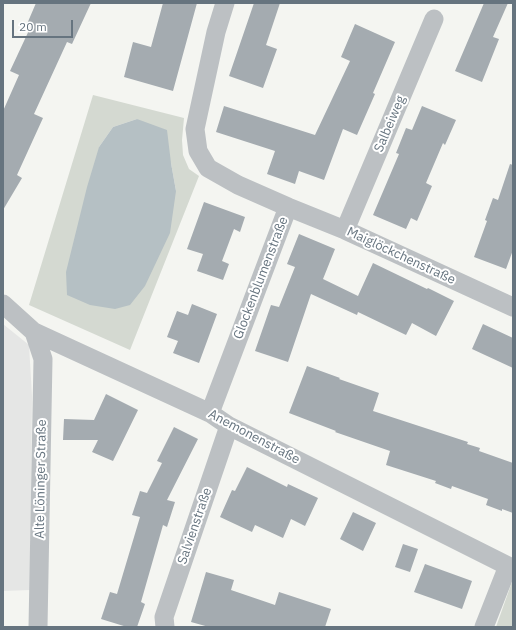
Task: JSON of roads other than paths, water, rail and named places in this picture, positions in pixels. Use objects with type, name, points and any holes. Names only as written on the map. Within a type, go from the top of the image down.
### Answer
[{"type":"street","name":"Glockenblumenstraße","points":[[210,413],[288,207],[238,185],[208,168],[198,151],[195,128],[216,32],[225,3]]},
{"type":"street","name":"Salbeiweg","points":[[345,230],[434,19]]},
{"type":"street","name":"Maiglöckchenstraße","points":[[288,207],[345,230],[513,307]]},
{"type":"street","name":"Anemonenstraße","points":[[3,304],[34,332],[210,413],[229,426],[508,566],[484,627]]},
{"type":"street","name":"Alte Löninger Straße","points":[[34,332],[43,359],[38,627]]},
{"type":"street","name":"Salvienstraße","points":[[165,627],[164,617],[229,426]]}]
